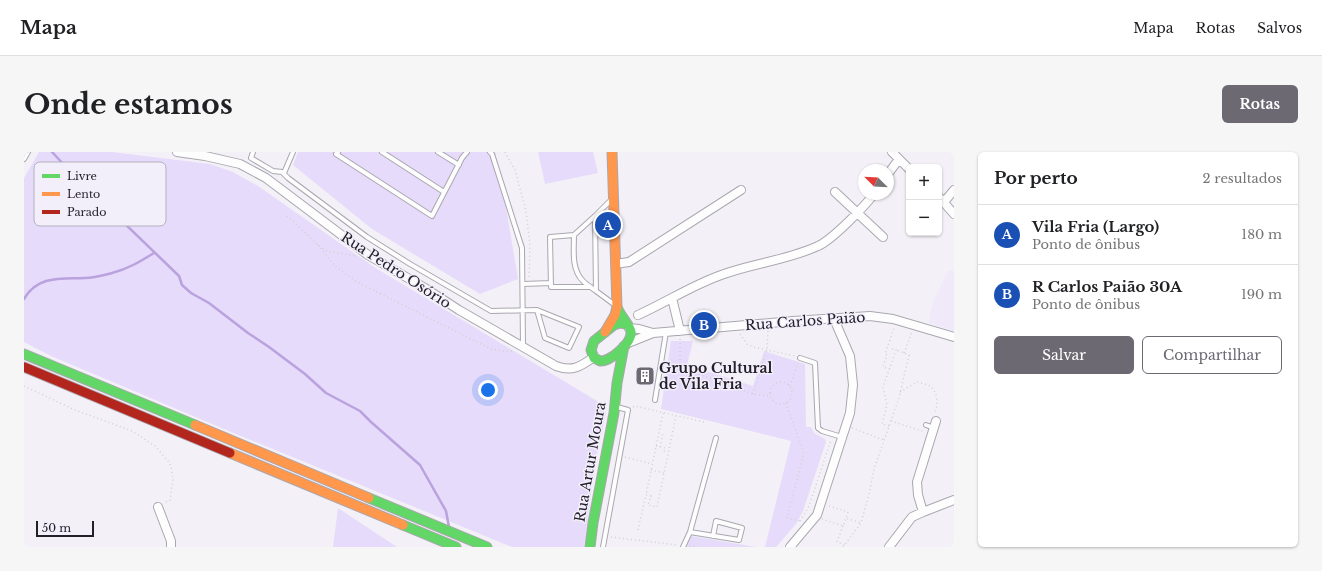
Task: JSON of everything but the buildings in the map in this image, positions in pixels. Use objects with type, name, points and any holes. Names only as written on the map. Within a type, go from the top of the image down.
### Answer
[{"type":"main road","points":[[605,332],[615,315],[617,307],[612,152]]},
{"type":"main road","points":[[617,307],[627,326]]},
{"type":"main road","points":[[626,345],[608,360],[603,361],[597,360],[591,350],[592,344],[605,332],[617,324],[627,326]]},
{"type":"main road","name":"Rua Artur Moura","points":[[590,547],[593,523],[615,407],[617,383],[626,345],[632,334],[627,326]]},
{"type":"main road","points":[[24,354],[487,547]]},
{"type":"main road","points":[[603,361],[611,370],[617,383]]},
{"type":"main road","points":[[24,367],[456,547]]},
{"type":"street","name":"Rua Pedro Osório","points":[[177,152],[205,156],[240,164],[266,178],[368,255],[556,366],[565,369],[578,368],[594,357]]},
{"type":"street","points":[[892,152],[906,166]]},
{"type":"street","points":[[894,166],[899,159]]},
{"type":"street","points":[[615,264],[629,262],[741,190]]},
{"type":"street","points":[[954,190],[942,200],[954,214]]},
{"type":"street","points":[[836,192],[883,237]]},
{"type":"street","points":[[638,315],[724,274],[819,246],[825,243],[868,200]]},
{"type":"street","points":[[672,298],[680,331]]},
{"type":"street","name":"Rua Carlos Paião","points":[[627,326],[653,333],[870,316],[897,320],[954,338]]},
{"type":"street","points":[[790,547],[816,517],[842,440],[852,401],[853,384],[850,356],[834,319]]},
{"type":"street","name":"Rua Carlos Paião","points":[[626,345],[653,333]]},
{"type":"street","points":[[923,512],[916,482],[932,427]]},
{"type":"street","points":[[889,547],[912,517],[954,500]]},
{"type":"street","points":[[158,507],[171,541],[171,547]]},
{"type":"lane","points":[[24,159],[28,152]]},
{"type":"lane","points":[[253,152],[251,158],[273,171],[284,173],[367,237],[491,311],[537,310],[579,327],[569,348],[545,338],[537,310]]},
{"type":"lane","points":[[284,173],[293,152]]},
{"type":"lane","points":[[338,152],[336,154],[432,216],[462,158],[468,152]]},
{"type":"lane","points":[[382,152],[444,192]]},
{"type":"lane","points":[[438,152],[459,165]]},
{"type":"lane","points":[[490,152],[502,183],[522,248],[523,346]]},
{"type":"lane","points":[[590,287],[551,287],[550,237],[574,234],[613,198]]},
{"type":"lane","points":[[595,216],[596,291]]},
{"type":"lane","points":[[574,234],[575,270],[583,281],[617,307]]},
{"type":"lane","points":[[522,284],[551,283]]},
{"type":"lane","points":[[655,400],[666,332]]},
{"type":"lane","points":[[800,358],[815,362],[818,428],[842,440]]},
{"type":"lane","points":[[603,547],[628,410],[615,407]]},
{"type":"lane","points":[[684,546],[690,532],[716,438]]},
{"type":"lane","points":[[690,532],[713,536],[739,540],[742,528],[716,521],[713,536]]},
{"type":"path","points":[[505,152],[515,170],[526,211],[530,246],[529,284]]},
{"type":"path","points":[[287,216],[318,245],[335,266],[357,282],[492,349],[519,350],[523,346]]},
{"type":"path","points":[[318,245],[327,251],[353,256],[368,255]]},
{"type":"path","points":[[890,369],[883,367],[887,355],[884,354],[897,320]]},
{"type":"path","points":[[753,394],[767,350],[769,323]]},
{"type":"path","points":[[904,353],[914,325]]},
{"type":"path","points":[[735,326],[747,344],[753,347],[800,358],[790,386],[792,390],[791,397],[786,403]]},
{"type":"path","points":[[680,331],[680,367],[753,394],[771,396]]},
{"type":"path","points":[[843,547],[861,523],[874,469],[900,392],[909,355],[890,348]]},
{"type":"path","points":[[889,426],[882,424],[887,405],[884,387],[896,350]]},
{"type":"path","points":[[786,403],[776,402],[771,396],[771,389],[776,383],[784,382],[790,386]]},
{"type":"path","points":[[891,421],[932,427],[937,406],[936,395],[930,386],[917,382],[900,392]]},
{"type":"path","points":[[24,386],[74,410],[132,431],[155,446],[168,461],[171,467],[173,480],[170,500],[158,507]]},
{"type":"path","points":[[786,403],[804,453],[787,518],[795,520]]},
{"type":"path","points":[[628,410],[634,406],[704,422]]},
{"type":"path","points":[[638,530],[663,413]]},
{"type":"path","points":[[646,494],[650,496],[648,505],[657,507],[676,416]]},
{"type":"path","points":[[846,426],[884,440]]},
{"type":"path","points":[[660,446],[663,433]]},
{"type":"path","points":[[800,521],[809,506],[830,439],[842,440]]},
{"type":"path","points":[[656,446],[665,448],[664,452],[668,451]]},
{"type":"path","points":[[619,456],[652,464]]},
{"type":"path","points":[[651,470],[664,473]]},
{"type":"path","points":[[821,503],[848,512],[837,542],[845,545]]},
{"type":"path","points":[[816,517],[843,526]]},
{"type":"path","points":[[846,518],[861,523]]},
{"type":"path","points":[[604,536],[684,546]]},
{"type":"shaded area","points":[[39,152],[112,152],[210,164],[233,172],[258,186],[374,267],[597,401],[606,413],[595,464],[584,547],[512,547],[236,434],[51,356],[24,342],[24,178]]},
{"type":"shaded area","points":[[298,152],[495,152],[502,183],[518,279],[480,294],[372,229],[293,165]]},
{"type":"shaded area","points":[[538,152],[593,152],[598,173],[545,184]]},
{"type":"shaded area","points":[[948,271],[954,271],[954,331],[929,323],[932,304]]},
{"type":"shaded area","points":[[671,341],[693,341],[687,365],[753,386],[764,351],[805,364],[806,427],[811,427],[814,433],[825,439],[826,442],[803,511],[796,524],[776,547],[765,547],[791,441],[661,409]]},
{"type":"shaded area","points":[[338,508],[397,547],[333,547]]},
{"type":"shaded area","points":[[691,536],[756,547],[685,547]]},
{"type":"waterway","points":[[52,152],[61,162]]},
{"type":"waterway","points":[[127,226],[179,276],[182,285],[191,293],[209,303],[269,347],[305,374],[326,393],[360,411],[420,465],[446,511],[449,527]]},
{"type":"waterway","points":[[24,299],[30,291],[43,282],[59,279],[92,278],[112,273],[129,267],[154,253]]},
{"type":"traffic: fast","points":[[617,307],[631,332],[628,341],[620,351],[609,358],[600,361],[594,358],[591,350],[594,341],[614,325],[620,323],[626,324]]},
{"type":"traffic: fast","points":[[590,547],[593,523],[614,413],[617,383],[624,346]]},
{"type":"traffic: fast","points":[[24,354],[195,425]]},
{"type":"traffic: fast","points":[[369,498],[487,547]]},
{"type":"traffic: fast","points":[[403,525],[456,547]]},
{"type":"traffic: slow","points":[[605,332],[615,315],[617,307],[612,152]]},
{"type":"traffic: slow","points":[[195,425],[369,498]]},
{"type":"traffic: slow","points":[[230,453],[403,525]]},
{"type":"traffic: jam","points":[[24,367],[230,453]]},
{"type":"place","name":"Vila Fria (Largo)","points":[[608,225]]},
{"type":"place","name":"R Carlos Paião 30A","points":[[704,325]]},
{"type":"place","name":"Grupo Cultural de Vila Fria","points":[[645,376]]}]
